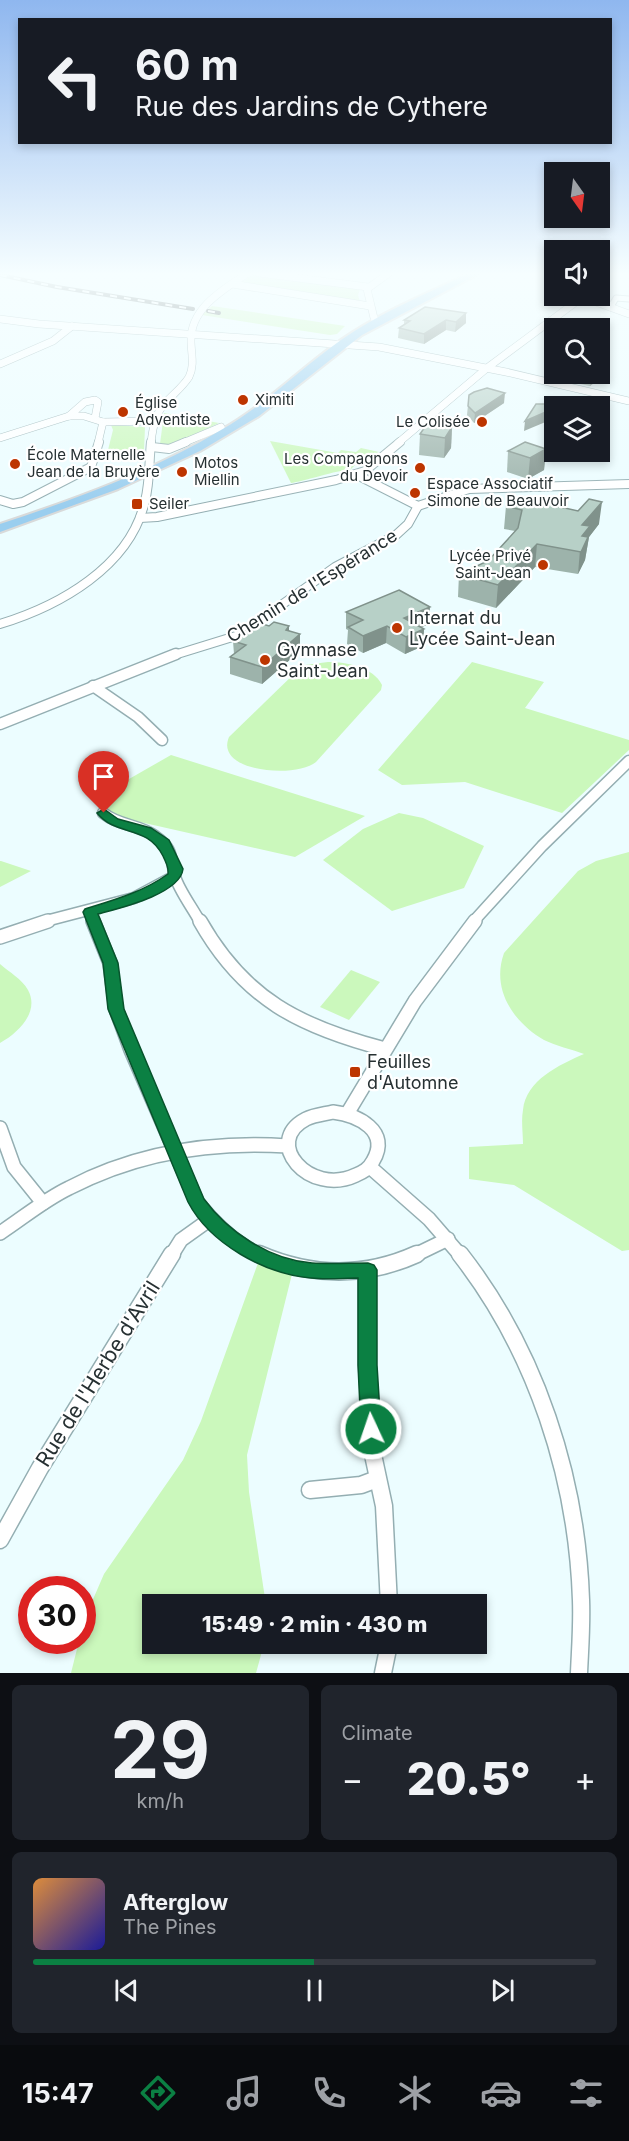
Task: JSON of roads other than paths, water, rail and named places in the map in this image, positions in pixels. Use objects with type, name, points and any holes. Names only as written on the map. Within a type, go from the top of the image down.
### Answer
[{"type":"main road","points":[[0,528],[126,481],[244,413],[321,351]]},
{"type":"main road","points":[[0,522],[151,465],[223,434],[253,415],[334,351]]},
{"type":"street","points":[[0,364],[30,351]]},
{"type":"street","points":[[0,624],[38,612],[69,594],[97,574],[129,536],[140,518],[148,484],[155,421],[167,400],[188,380],[194,362],[193,351]]},
{"type":"street","points":[[407,351],[629,401]]},
{"type":"street","points":[[140,518],[168,515],[357,475],[370,468],[510,351]]},
{"type":"street","points":[[0,438],[69,416],[85,402],[95,400],[98,402],[99,420],[94,463],[91,467],[23,502],[13,504],[0,502]]},
{"type":"street","points":[[69,416],[99,420],[155,421]]},
{"type":"street","points":[[152,447],[169,449],[221,427]]},
{"type":"street","points":[[357,475],[417,506],[469,489],[629,484]]},
{"type":"street","points":[[126,481],[148,484]]},
{"type":"street","name":"Chemin de l'Espérance","points":[[0,724],[157,660],[239,635],[335,567],[396,535],[408,524],[417,506]]},
{"type":"street","points":[[93,686],[150,726],[162,740]]},
{"type":"street","points":[[347,1114],[384,1049],[477,917],[563,824],[629,761]]},
{"type":"street","points":[[104,813],[113,822],[147,831],[164,843],[174,861],[175,876],[224,959],[259,995],[290,1014],[343,1039],[384,1049]]},
{"type":"street","points":[[0,937],[27,925],[90,912],[133,899],[175,876]]},
{"type":"street","points":[[90,912],[110,963],[116,1009],[174,1150],[197,1202],[209,1220],[246,1249],[278,1263],[310,1271],[368,1270],[385,1267],[448,1239]]},
{"type":"street","points":[[326,1113],[347,1114],[359,1118],[376,1136],[378,1147],[376,1157],[370,1167],[359,1176],[330,1182],[315,1179],[294,1165],[288,1146],[290,1135],[297,1125],[307,1118],[326,1113]]},
{"type":"street","points":[[0,1128],[14,1167],[43,1203]]},
{"type":"street","points":[[0,1233],[43,1203],[105,1171],[174,1150],[257,1142],[288,1146]]},
{"type":"street","points":[[370,1167],[416,1206],[448,1239],[502,1315],[533,1378],[554,1433],[573,1521],[582,1591],[579,1673]]},
{"type":"street","name":"Rue de l'Herbe d'Avril","points":[[0,1540],[40,1468],[181,1240],[209,1220]]},
{"type":"street","points":[[368,1270],[367,1365],[372,1450],[376,1479],[384,1506],[388,1594]]},
{"type":"street","points":[[310,1490],[361,1485],[376,1479]]},
{"type":"street","points":[[383,1673],[387,1654]]},
{"type":"place","name":"Ximiti","points":[[243,400]]},
{"type":"place","name":"Église Adventiste","points":[[123,412]]},
{"type":"place","name":"Le Colisée","points":[[482,422]]},
{"type":"place","name":"École Maternelle Jean de la Bruyère","points":[[15,464]]},
{"type":"place","name":"Les Compagnons du Devoir","points":[[420,468]]},
{"type":"place","name":"Motos Miellin","points":[[182,472]]},
{"type":"place","name":"Espace Associatif Simone de Beauvoir","points":[[415,493]]},
{"type":"place","name":"Seiler","points":[[137,504]]},
{"type":"place","name":"Lycée Privé Saint-Jean","points":[[543,565]]},
{"type":"place","name":"Internat du Lycée Saint-Jean","points":[[397,628]]},
{"type":"place","name":"Gymnase Saint-Jean","points":[[265,660]]},
{"type":"place","name":"Feuilles d'Automne","points":[[355,1072]]}]
